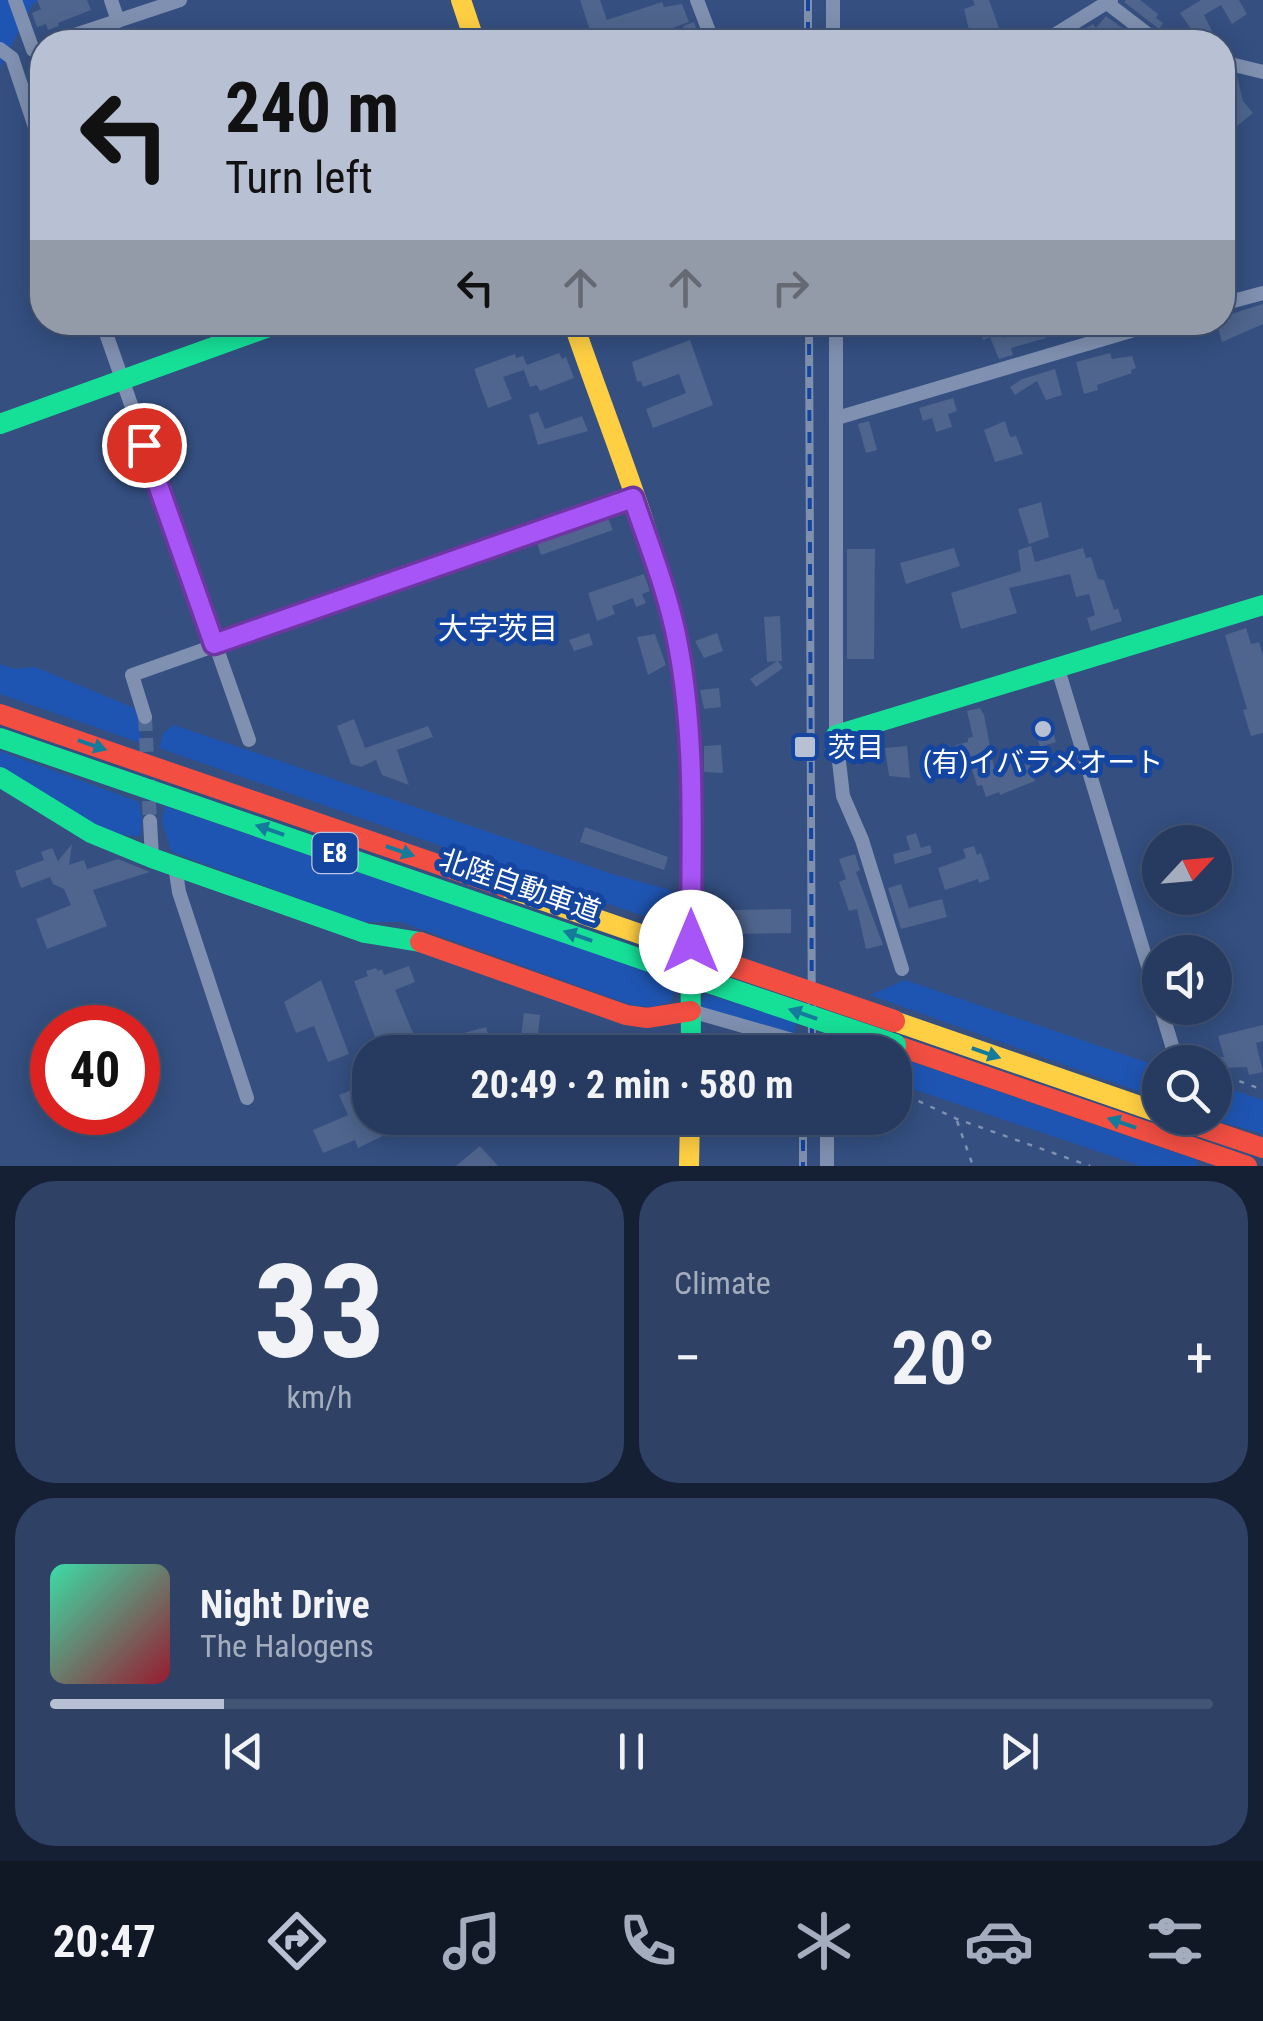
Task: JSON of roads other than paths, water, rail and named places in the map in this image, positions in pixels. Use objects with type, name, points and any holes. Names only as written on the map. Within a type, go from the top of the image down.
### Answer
[{"type":"main road","points":[[461,0],[471,30]]},
{"type":"main road","points":[[0,424],[246,335]]},
{"type":"main road","points":[[577,335],[675,629],[690,751],[691,1035]]},
{"type":"main road","points":[[836,735],[1263,605]]},
{"type":"main road","name":"北陸自動車道","points":[[0,714],[669,944],[1247,1166]]},
{"type":"main road","name":"北陸自動車道","points":[[0,738],[670,968],[1142,1107]]},
{"type":"main road","points":[[0,777],[91,832],[152,858],[365,933],[422,942],[626,1015],[647,1018],[691,1011]]},
{"type":"main road","points":[[688,1166],[689,1135]]},
{"type":"main road","points":[[1224,1135],[1263,1148]]},
{"type":"street","points":[[15,0],[30,31]]},
{"type":"street","points":[[111,0],[118,21]]},
{"type":"street","points":[[91,30],[180,0]]},
{"type":"street","points":[[697,0],[708,30]]},
{"type":"street","points":[[832,0],[833,30]]},
{"type":"street","points":[[1063,30],[1109,2],[1143,30]]},
{"type":"street","points":[[6,54],[30,117]]},
{"type":"street","points":[[1235,65],[1263,72]]},
{"type":"street","points":[[1235,300],[1263,292]]},
{"type":"street","points":[[106,335],[249,740]]},
{"type":"street","points":[[836,335],[836,735],[843,796],[862,840],[902,970]]},
{"type":"street","points":[[837,418],[1117,335]]},
{"type":"street","points":[[144,717],[132,675],[633,498]]},
{"type":"street","points":[[1058,669],[1172,1045]]},
{"type":"street","points":[[150,821],[152,858]]},
{"type":"street","points":[[175,866],[247,1098]]},
{"type":"street","points":[[691,1011],[775,1035]]},
{"type":"street","points":[[827,1135],[827,1166]]},
{"type":"tunnel","points":[[145,717],[150,821]]},
{"type":"railway","points":[[808,0],[808,30]]},
{"type":"railway","points":[[809,335],[812,1035]]},
{"type":"railway","points":[[803,1135],[803,1166]]},
{"type":"place","name":"(有)イバラメオート","points":[[1043,729]]},
{"type":"place","name":"茨目","points":[[805,747]]},
{"type":"district","name":"大字茨目","points":[[498,629]]}]
